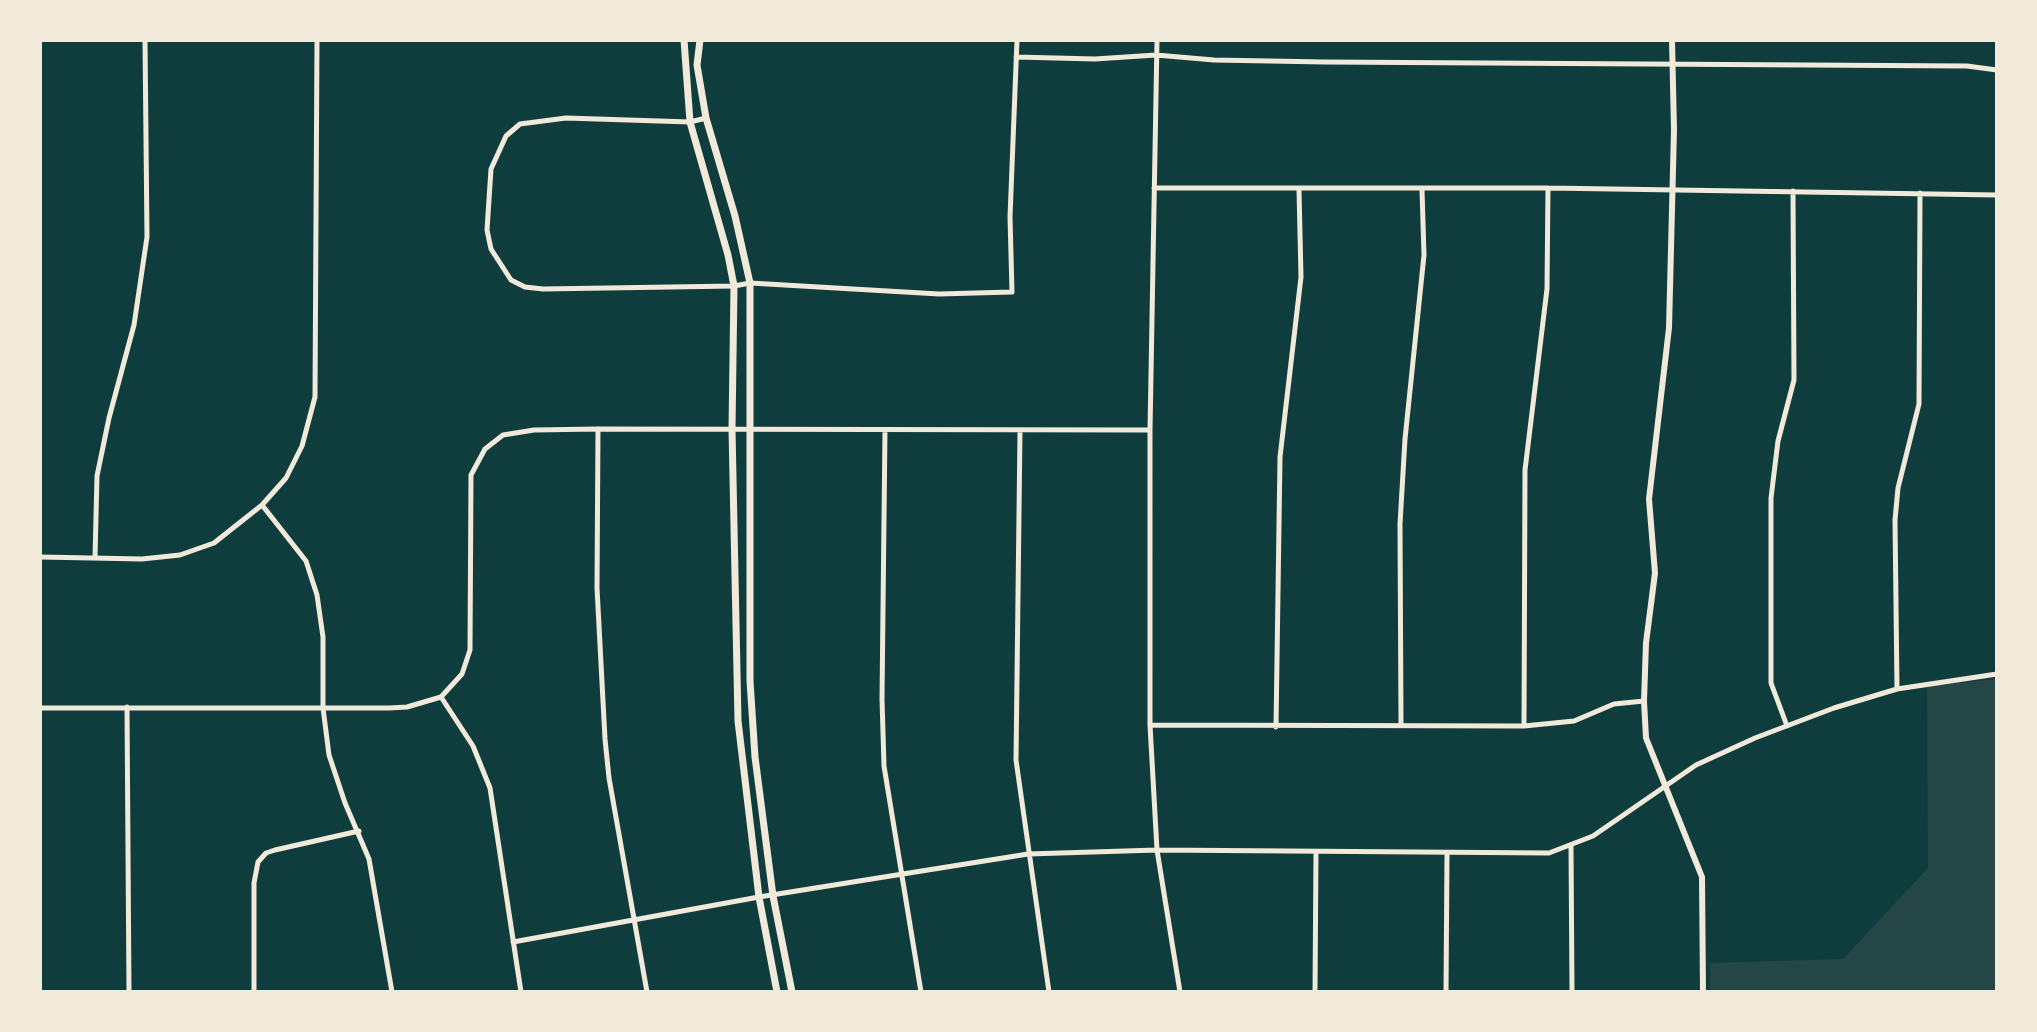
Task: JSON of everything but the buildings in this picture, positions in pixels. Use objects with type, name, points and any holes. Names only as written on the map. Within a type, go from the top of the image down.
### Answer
[{"type":"main road","points":[[684,40],[690,122],[734,286],[732,429],[738,721],[760,897],[777,992]]},
{"type":"main road","points":[[700,40],[697,65],[706,118],[735,216],[750,283],[750,681],[755,757],[773,896],[792,992]]},
{"type":"main road","points":[[718,219],[735,216]]},
{"type":"street","points":[[95,558],[97,476],[108,418],[134,325],[147,237],[145,40]]},
{"type":"street","points":[[40,557],[142,559],[180,555],[214,543],[262,505],[285,478],[302,446],[315,397],[317,40]]},
{"type":"street","points":[[706,118],[690,122],[566,118],[520,124],[506,136],[491,169],[487,200],[491,249],[511,280],[525,287],[734,286],[750,283],[939,294],[1012,292],[1010,217],[1017,40]]},
{"type":"street","points":[[1157,40],[1150,430],[1150,725],[1157,850],[1180,992]]},
{"type":"street","points":[[1672,40],[1669,328],[1649,499],[1655,573],[1646,643],[1644,701],[1646,738],[1702,877],[1703,992]]},
{"type":"street","points":[[1016,57],[1095,59],[1157,55],[1242,60],[1672,66],[1956,66],[1997,70]]},
{"type":"street","points":[[1154,188],[1548,188],[1997,195]]},
{"type":"street","points":[[1524,726],[1525,470],[1547,289],[1548,188]]},
{"type":"street","points":[[1276,727],[1280,457],[1301,278],[1299,190]]},
{"type":"street","points":[[1401,725],[1401,524],[1405,439],[1424,255],[1422,190]]},
{"type":"street","points":[[1787,726],[1771,683],[1771,498],[1778,441],[1788,413],[1794,380],[1793,191]]},
{"type":"street","points":[[1897,689],[1895,520],[1898,488],[1919,404],[1920,193]]},
{"type":"street","points":[[40,708],[407,707],[441,697],[462,674],[470,650],[471,475],[490,443],[503,435],[534,430],[598,429],[1150,430]]},
{"type":"street","points":[[598,429],[598,656],[609,778],[647,992]]},
{"type":"street","points":[[885,430],[882,699],[884,766],[921,992]]},
{"type":"street","points":[[1020,431],[1016,760],[1049,992]]},
{"type":"street","points":[[262,505],[306,561],[317,595],[323,637],[323,708],[329,755],[345,803],[369,859],[392,992]]},
{"type":"street","points":[[513,942],[635,918],[1028,855],[1157,850],[1549,853],[1593,836],[1722,751],[1897,689],[1997,674]]},
{"type":"street","points":[[441,697],[473,746],[489,788],[521,992]]},
{"type":"street","points":[[1150,725],[1524,726],[1574,722],[1614,704],[1644,701]]},
{"type":"street","points":[[127,707],[130,992]]},
{"type":"street","points":[[254,992],[254,883],[258,862],[266,853],[275,850],[359,831]]},
{"type":"street","points":[[1571,846],[1572,992]]},
{"type":"street","points":[[1315,992],[1316,852]]},
{"type":"street","points":[[1446,992],[1447,854]]},
{"type":"shaded area","points":[[1997,679],[1997,992],[1710,992],[1710,963],[1843,959],[1928,868],[1927,686]]}]
